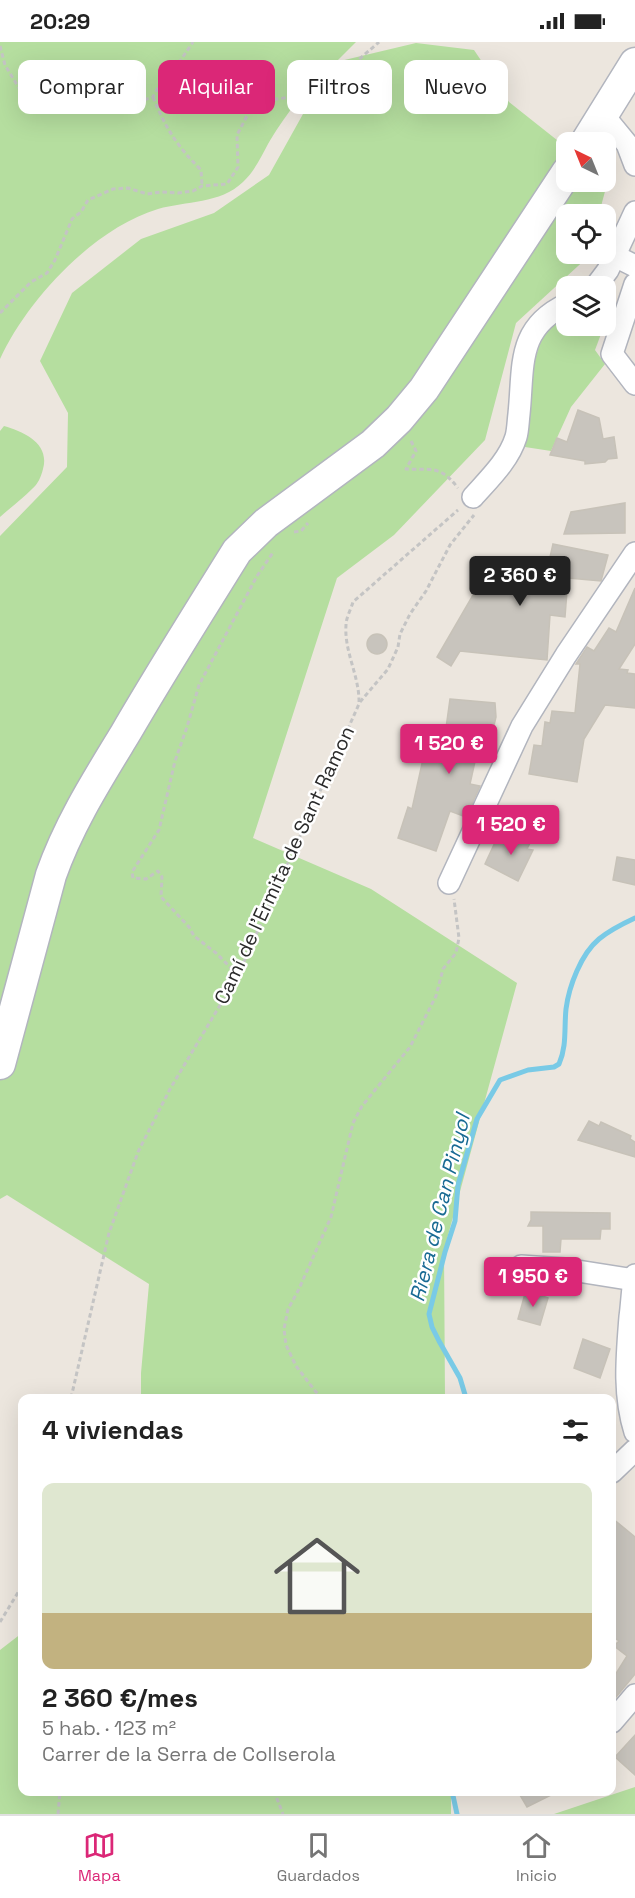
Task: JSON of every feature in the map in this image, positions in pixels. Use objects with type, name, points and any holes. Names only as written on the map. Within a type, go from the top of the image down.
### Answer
[{"type":"street","points":[[593,132],[635,63]]},
{"type":"street","points":[[604,116],[627,144],[635,165]]},
{"type":"street","points":[[0,1064],[51,875],[61,846],[103,770],[237,551],[266,523],[373,444],[399,420],[424,388],[556,189]]},
{"type":"street","points":[[616,254],[635,212]]},
{"type":"street","points":[[616,257],[635,267]]},
{"type":"street","points":[[635,284],[612,354],[635,384]]},
{"type":"street","points":[[467,498],[511,450],[517,435],[524,357],[532,332],[549,313],[556,310]]},
{"type":"street","points":[[449,883],[522,726],[566,655],[635,553]]},
{"type":"street","points":[[521,1266],[565,1269],[634,1283],[626,1387],[628,1409],[635,1432]]},
{"type":"street","points":[[616,1468],[635,1450]]},
{"type":"street","points":[[616,1717],[635,1695]]},
{"type":"path","points":[[0,46],[5,65],[22,93],[39,100],[48,97],[90,95],[96,109],[111,110],[153,97],[163,78],[176,67],[194,42]]},
{"type":"path","points":[[0,313],[32,282],[47,273],[72,219],[81,212],[88,200],[113,189],[128,188],[147,194],[178,193],[193,191],[202,186],[226,184],[238,167],[237,135],[250,110],[276,99],[309,95],[341,75],[379,42]]},
{"type":"path","points":[[153,97],[177,146],[201,171],[202,186]]},
{"type":"path","points":[[359,704],[388,669],[398,647],[400,634],[410,614],[426,591],[450,544],[464,530],[477,510],[478,502],[467,498],[443,472],[431,468],[406,470],[416,451],[411,439],[404,440]]},
{"type":"path","name":"Camí de l'Ermita de Sant Ramon","points":[[72,1394],[109,1233],[138,1152],[170,1089],[238,975],[359,704],[359,690],[350,654],[346,624],[353,602],[467,498]]},
{"type":"path","points":[[292,532],[301,531],[312,518]]},
{"type":"path","points":[[238,975],[216,953],[194,936],[189,927],[161,897],[162,877],[158,871],[146,879],[133,878],[132,872],[159,830],[175,761],[199,685],[257,576],[277,546]]},
{"type":"path","points":[[318,1394],[296,1366],[286,1345],[284,1329],[288,1309],[331,1217],[353,1123],[362,1106],[410,1047],[436,996],[444,969],[456,953],[459,938],[454,900],[449,883]]},
{"type":"path","points":[[0,1622],[18,1593]]},
{"type":"path","points":[[58,1814],[60,1796]]},
{"type":"path","points":[[276,1796],[283,1814]]},
{"type":"green space","points":[[0,42],[356,42],[338,60],[287,60],[288,114],[254,169],[243,182],[234,189],[213,198],[169,206],[134,218],[110,232],[65,269],[27,313],[0,359]]},
{"type":"green space","points":[[416,43],[474,50],[481,60],[404,60],[404,114],[508,114],[508,101],[556,139],[556,192],[605,192],[602,204],[556,204],[556,264],[580,264],[567,276],[556,276],[556,286],[516,323],[485,440],[394,535],[337,578],[253,838],[371,889],[517,983],[444,1250],[445,1394],[141,1394],[149,1284],[7,1195],[0,1199],[0,536],[67,467],[68,413],[40,361],[72,293],[141,239],[214,213],[269,175],[303,114],[392,114],[392,60],[344,60]]},
{"type":"green space","points":[[555,323],[556,336],[600,336],[595,350],[605,364],[571,407],[551,451],[525,447],[533,369],[542,340],[548,329]]},
{"type":"green space","points":[[4,426],[34,440],[43,453],[44,460],[36,485],[0,517],[0,431]]},
{"type":"green space","points":[[18,1636],[18,1796],[451,1796],[451,1814],[0,1814],[0,1650]]},
{"type":"green space","points":[[635,1787],[635,1814],[554,1814],[608,1796],[616,1796],[616,1793]]},
{"type":"building","points":[[578,410],[599,418],[603,439],[614,437],[617,458],[585,464],[585,461],[550,455],[557,438],[567,442]]},
{"type":"building","points":[[625,503],[625,533],[564,534],[571,512]]},
{"type":"building","points":[[553,544],[608,555],[601,581],[568,578],[565,617],[550,615],[547,660],[460,651],[451,666],[437,657],[473,595],[475,596],[497,560],[526,578],[532,564],[548,566]]},
{"type":"building","points":[[635,588],[635,644],[619,669],[635,674],[635,708],[605,705],[584,739],[577,782],[529,774],[534,745],[542,746],[545,722],[550,723],[552,711],[575,713],[580,664],[576,664],[587,647],[594,651],[609,628],[616,632]]},
{"type":"building","points":[[377,634],[384,637],[387,644],[384,651],[377,654],[370,651],[367,644],[370,637]]},
{"type":"building","points":[[450,699],[495,703],[496,717],[492,734],[484,733],[483,741],[478,748],[470,784],[480,786],[466,817],[450,811],[436,851],[398,838],[408,807],[412,809],[423,759],[442,762],[450,729],[446,728]]},
{"type":"building","points":[[519,833],[533,837],[527,849],[533,850],[518,881],[485,864],[498,836],[514,843]]},
{"type":"building","points":[[617,857],[635,860],[635,885],[613,880]]},
{"type":"building","points":[[589,1121],[599,1126],[601,1122],[631,1136],[630,1139],[635,1142],[635,1157],[578,1140]]},
{"type":"building","points":[[531,1212],[610,1213],[610,1229],[601,1229],[600,1239],[561,1239],[560,1252],[543,1252],[543,1226],[528,1226]]},
{"type":"building","points":[[526,1290],[548,1298],[540,1325],[518,1319]]},
{"type":"building","points":[[583,1339],[610,1349],[600,1378],[574,1368]]},
{"type":"building","points":[[616,1521],[635,1537],[635,1674],[616,1697],[616,1674],[627,1656],[616,1648],[619,1641],[616,1639]]},
{"type":"building","points":[[635,1735],[635,1775],[616,1756]]},
{"type":"building","points":[[521,1796],[549,1796],[527,1807]]},
{"type":"waterway","name":"Riera de Can Pinyol","points":[[465,1394],[460,1378],[432,1327],[429,1314],[455,1221],[458,1185],[477,1119],[500,1080],[528,1070],[554,1067],[559,1064],[564,1044],[568,1000],[581,962],[599,939],[635,918]]},
{"type":"waterway","name":"Riera de Can Pinyol","points":[[453,1796],[457,1814]]}]
